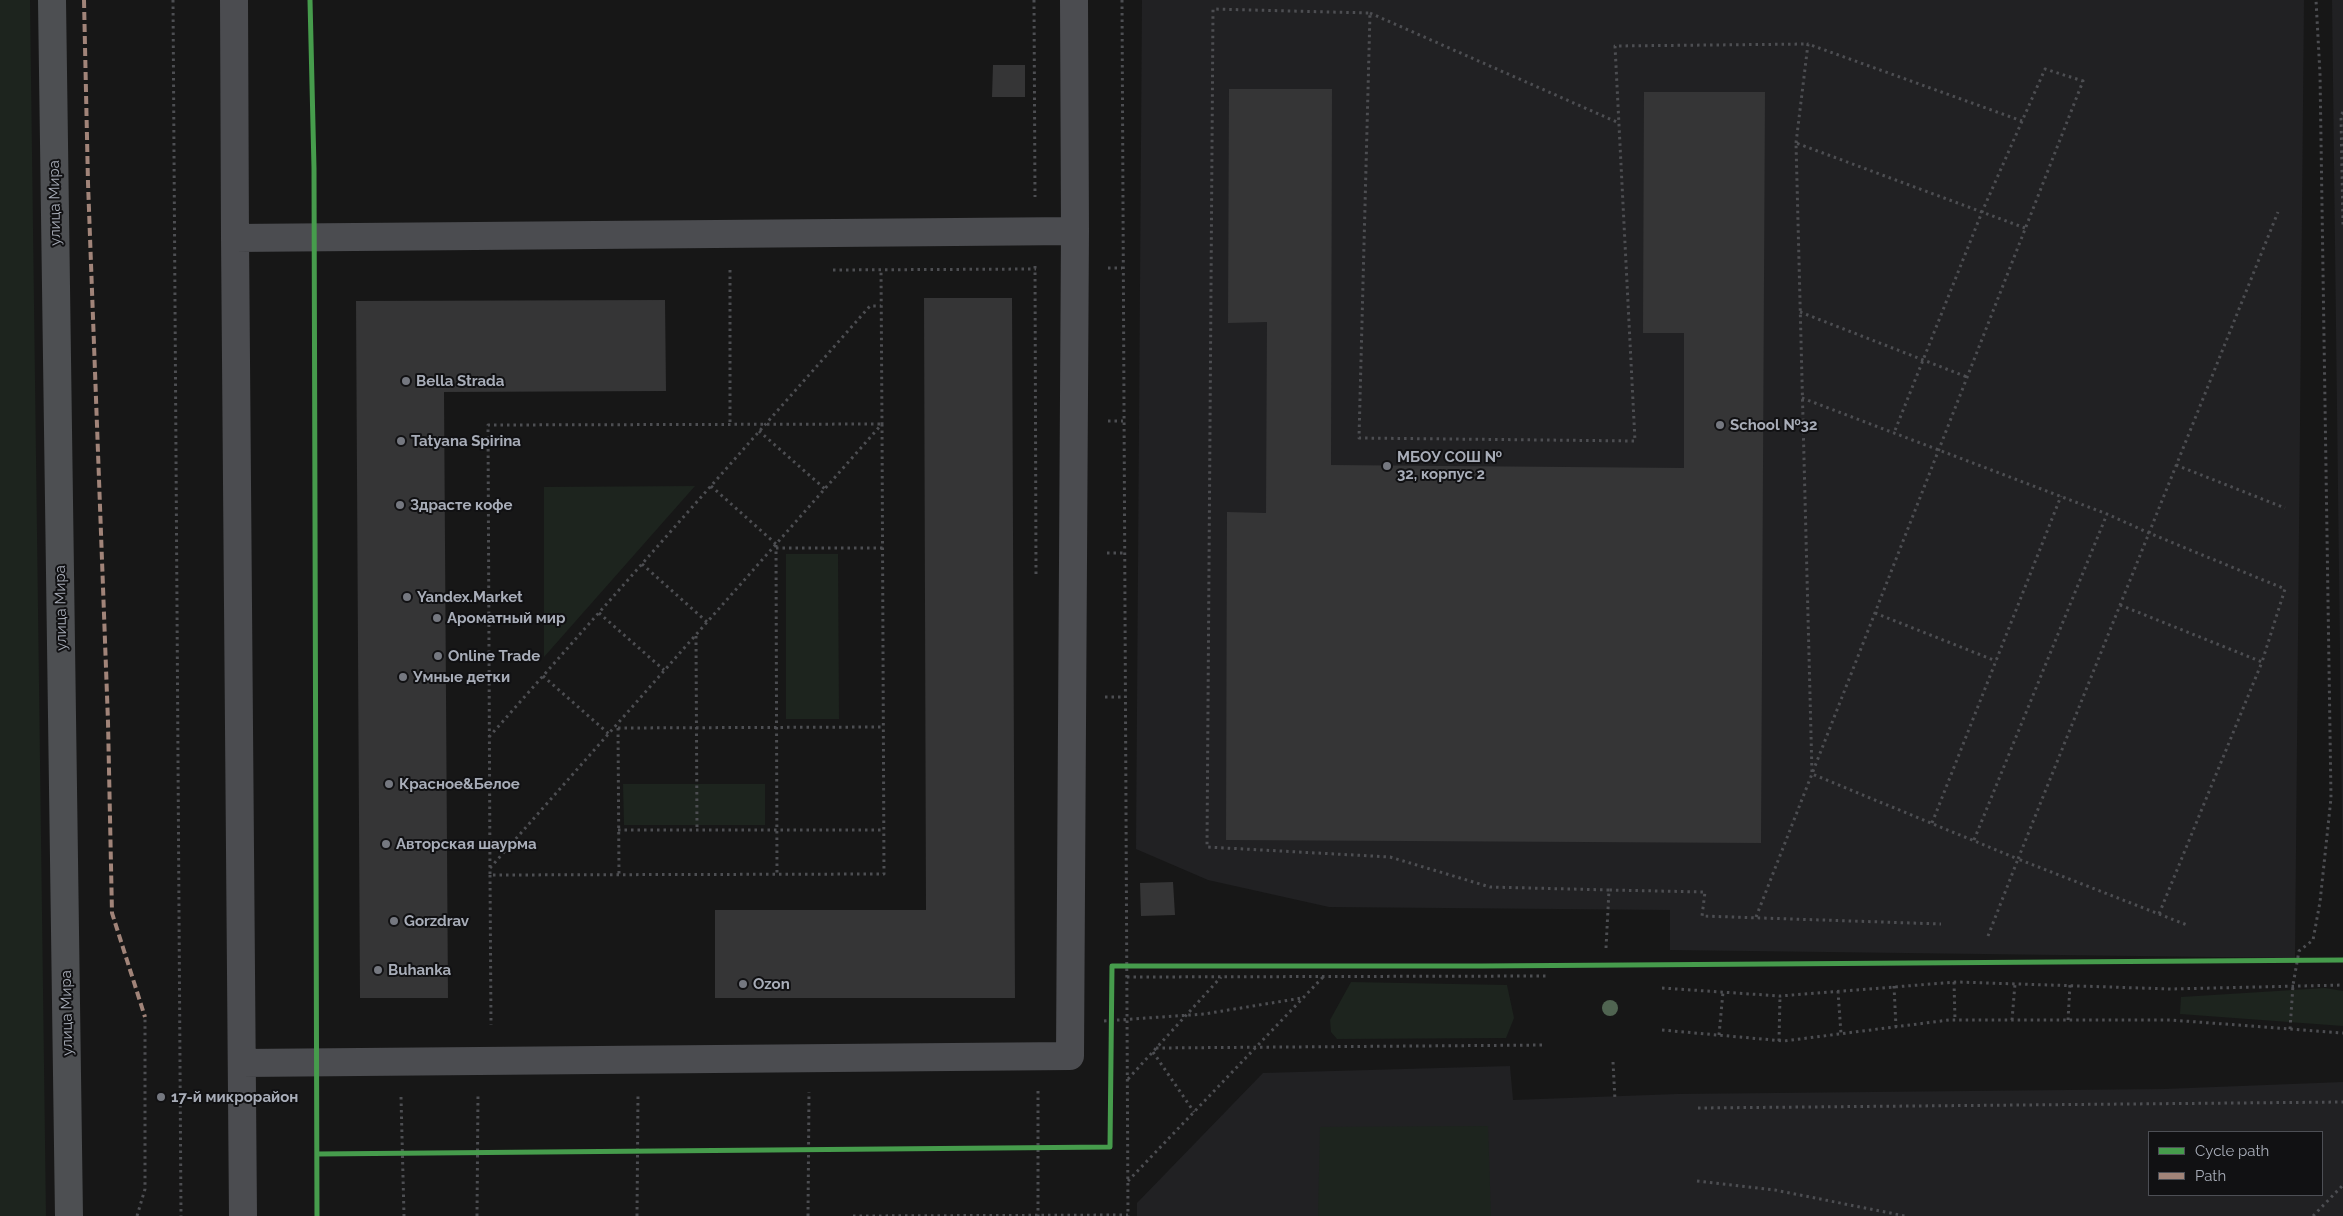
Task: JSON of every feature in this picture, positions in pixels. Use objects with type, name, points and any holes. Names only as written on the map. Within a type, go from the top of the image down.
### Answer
[{"type":"main road","name":"улица Мира","points":[[52,0],[69,1216]]},
{"type":"lane","points":[[234,0],[243,1216]]},
{"type":"lane","points":[[242,1063],[1070,1056],[1075,231],[1074,0]]},
{"type":"lane","points":[[235,238],[1075,231]]},
{"type":"path","points":[[173,0],[176,180],[176,715],[181,1216]]},
{"type":"path","points":[[853,1216],[1128,1215],[1122,0]]},
{"type":"path","points":[[2290,1029],[2293,985],[2299,951],[2313,940],[2320,902],[2331,798],[2320,74],[2316,0]]},
{"type":"path","points":[[1618,123],[1370,13],[1213,9],[1207,848],[1390,857],[1490,887],[1705,892],[1702,916],[1941,924]]},
{"type":"path","points":[[1370,13],[1359,438],[1635,441],[1615,46],[1808,44],[2022,121]]},
{"type":"path","points":[[1808,44],[1796,143],[1812,774]]},
{"type":"path","points":[[1756,917],[2083,81],[2045,69],[1982,212],[1894,433]]},
{"type":"path","points":[[2343,112],[2341,114],[2343,226]]},
{"type":"path","points":[[1796,143],[2025,228]]},
{"type":"path","points":[[1988,936],[2278,212]]},
{"type":"path","points":[[730,270],[730,424]]},
{"type":"path","points":[[490,875],[884,874],[881,270]]},
{"type":"path","points":[[489,737],[870,306],[881,306]]},
{"type":"path","points":[[1800,312],[1967,377]]},
{"type":"path","points":[[1802,398],[2107,514],[2285,589],[2262,662],[2159,914]]},
{"type":"path","points":[[490,1025],[488,425],[882,424]]},
{"type":"path","points":[[490,868],[618,726],[664,670],[776,546],[882,424]]},
{"type":"path","points":[[759,431],[825,489]]},
{"type":"path","points":[[2176,465],[2285,508]]},
{"type":"path","points":[[711,486],[776,546],[882,548]]},
{"type":"path","points":[[1932,824],[2061,496]]},
{"type":"path","points":[[1974,840],[2107,514]]},
{"type":"path","points":[[776,546],[777,874]]},
{"type":"path","points":[[642,564],[707,622]]},
{"type":"path","points":[[2120,605],[2262,662]]},
{"type":"path","points":[[599,613],[664,670]]},
{"type":"path","points":[[1875,613],[1996,660]]},
{"type":"path","points":[[696,635],[697,830]]},
{"type":"path","points":[[543,676],[609,734]]},
{"type":"path","points":[[618,726],[697,728],[883,727]]},
{"type":"path","points":[[618,726],[619,875]]},
{"type":"path","points":[[1812,774],[2018,859],[2188,925]]},
{"type":"path","points":[[618,830],[883,830]]},
{"type":"path","points":[[1606,948],[1609,890]]},
{"type":"path","points":[[2287,960],[2306,960]]},
{"type":"path","points":[[1119,966],[1136,966]]},
{"type":"path","points":[[1128,1181],[1324,976]]},
{"type":"path","points":[[1126,977],[1546,976]]},
{"type":"path","points":[[1127,1080],[1221,977]]},
{"type":"path","points":[[1662,988],[1780,996],[1954,982],[2171,990],[2343,985]]},
{"type":"path","points":[[1954,982],[1955,1020]]},
{"type":"path","points":[[2012,1020],[2015,983]]},
{"type":"path","points":[[2068,1020],[2070,985]]},
{"type":"path","points":[[1894,986],[1896,1027]]},
{"type":"path","points":[[1838,991],[1841,1034]]},
{"type":"path","points":[[1719,1035],[1723,992]]},
{"type":"path","points":[[1779,1041],[1780,996]]},
{"type":"path","points":[[1111,1012],[1111,1030]]},
{"type":"path","points":[[137,1216],[145,1189],[145,1017]]},
{"type":"path","points":[[1662,1030],[1779,1041],[1955,1020],[2171,1020],[2343,1034]]},
{"type":"path","points":[[1156,1048],[1546,1045]]},
{"type":"path","points":[[1153,1052],[1194,1112]]},
{"type":"path","points":[[808,1216],[809,1058]]},
{"type":"path","points":[[637,1216],[638,1060]]},
{"type":"path","points":[[477,1216],[479,1061]]},
{"type":"path","points":[[400,1062],[404,1216]]},
{"type":"path","points":[[1613,1062],[1615,1100]]},
{"type":"path","points":[[1698,1108],[2343,1102]]},
{"type":"path","points":[[1028,1148],[1047,1148]]},
{"type":"path","points":[[799,1150],[818,1150]]},
{"type":"path","points":[[627,1152],[647,1152]]},
{"type":"path","points":[[468,1153],[488,1153]]},
{"type":"path","points":[[393,1154],[412,1154]]},
{"type":"path","points":[[1697,1181],[1775,1190],[1905,1216]]},
{"type":"path","points":[[2313,1216],[2343,1185]]},
{"type":"shaded area","points":[[0,0],[30,0],[46,1216],[0,1216]]},
{"type":"shaded area","name":"School №32","points":[[1142,0],[2304,0],[2295,958],[1670,950],[1670,910],[1329,907],[1208,880],[1136,849]]},
{"type":"shaded area","points":[[2332,0],[2343,0],[2343,897]]},
{"type":"shaded area","points":[[695,486],[544,657],[544,487]]},
{"type":"shaded area","points":[[786,554],[838,554],[839,719],[786,719]]},
{"type":"shaded area","points":[[623,784],[765,784],[765,825],[624,825]]},
{"type":"shaded area","points":[[1351,982],[1507,985],[1514,1018],[1506,1038],[1337,1039],[1331,1032],[1330,1020]]},
{"type":"shaded area","points":[[2325,988],[2343,991],[2343,1026],[2180,1014],[2181,997]]},
{"type":"shaded area","points":[[1510,1066],[1513,1100],[1677,1094],[2164,1089],[2343,1082],[2343,1216],[1137,1216],[1137,1203],[1263,1073]]},
{"type":"shaded area","points":[[1488,1126],[1491,1216],[1318,1216],[1320,1127]]},
{"type":"building","points":[[993,65],[1025,65],[1025,97],[992,97]]},
{"type":"building","name":"МБОУ СОШ № 32, корпус 2","points":[[1229,89],[1332,89],[1331,465],[1684,468],[1684,333],[1643,333],[1644,92],[1765,92],[1761,843],[1226,840],[1227,512],[1266,513],[1267,322],[1228,323]]},
{"type":"building","points":[[924,298],[1012,298],[1015,998],[715,998],[715,910],[926,910]]},
{"type":"building","points":[[665,300],[666,391],[444,392],[448,998],[360,998],[356,301]]},
{"type":"building","points":[[1173,882],[1175,915],[1141,916],[1140,883]]},
{"type":"marked path","points":[[84,0],[88,183],[108,722],[112,913],[145,1017]]},
{"type":"cycle path","points":[[310,0],[314,168],[317,1216]]},
{"type":"cycle path","points":[[317,1154],[1110,1147],[1112,966],[1482,966],[2343,960]]},
{"type":"place","name":"Bella Strada","points":[[406,381]]},
{"type":"place","name":"School №32","points":[[1720,425]]},
{"type":"place","name":"Tatyana Spirina","points":[[401,441]]},
{"type":"place","name":"МБОУ СОШ № 32, корпус 2","points":[[1387,466]]},
{"type":"place","name":"Здрасте кофе","points":[[400,505]]},
{"type":"place","name":"Yandex.Market","points":[[407,597]]},
{"type":"place","name":"Ароматный мир","points":[[437,618]]},
{"type":"place","name":"Online Trade","points":[[438,656]]},
{"type":"place","name":"Умные детки","points":[[403,677]]},
{"type":"place","name":"Красное&Белое","points":[[389,784]]},
{"type":"place","name":"Авторская шаурма","points":[[386,844]]},
{"type":"place","name":"Gorzdrav","points":[[394,921]]},
{"type":"place","name":"Buhanka","points":[[378,970]]},
{"type":"place","name":"Ozon","points":[[743,984]]},
{"type":"place","name":"17-й микрорайон","points":[[161,1097]]}]
